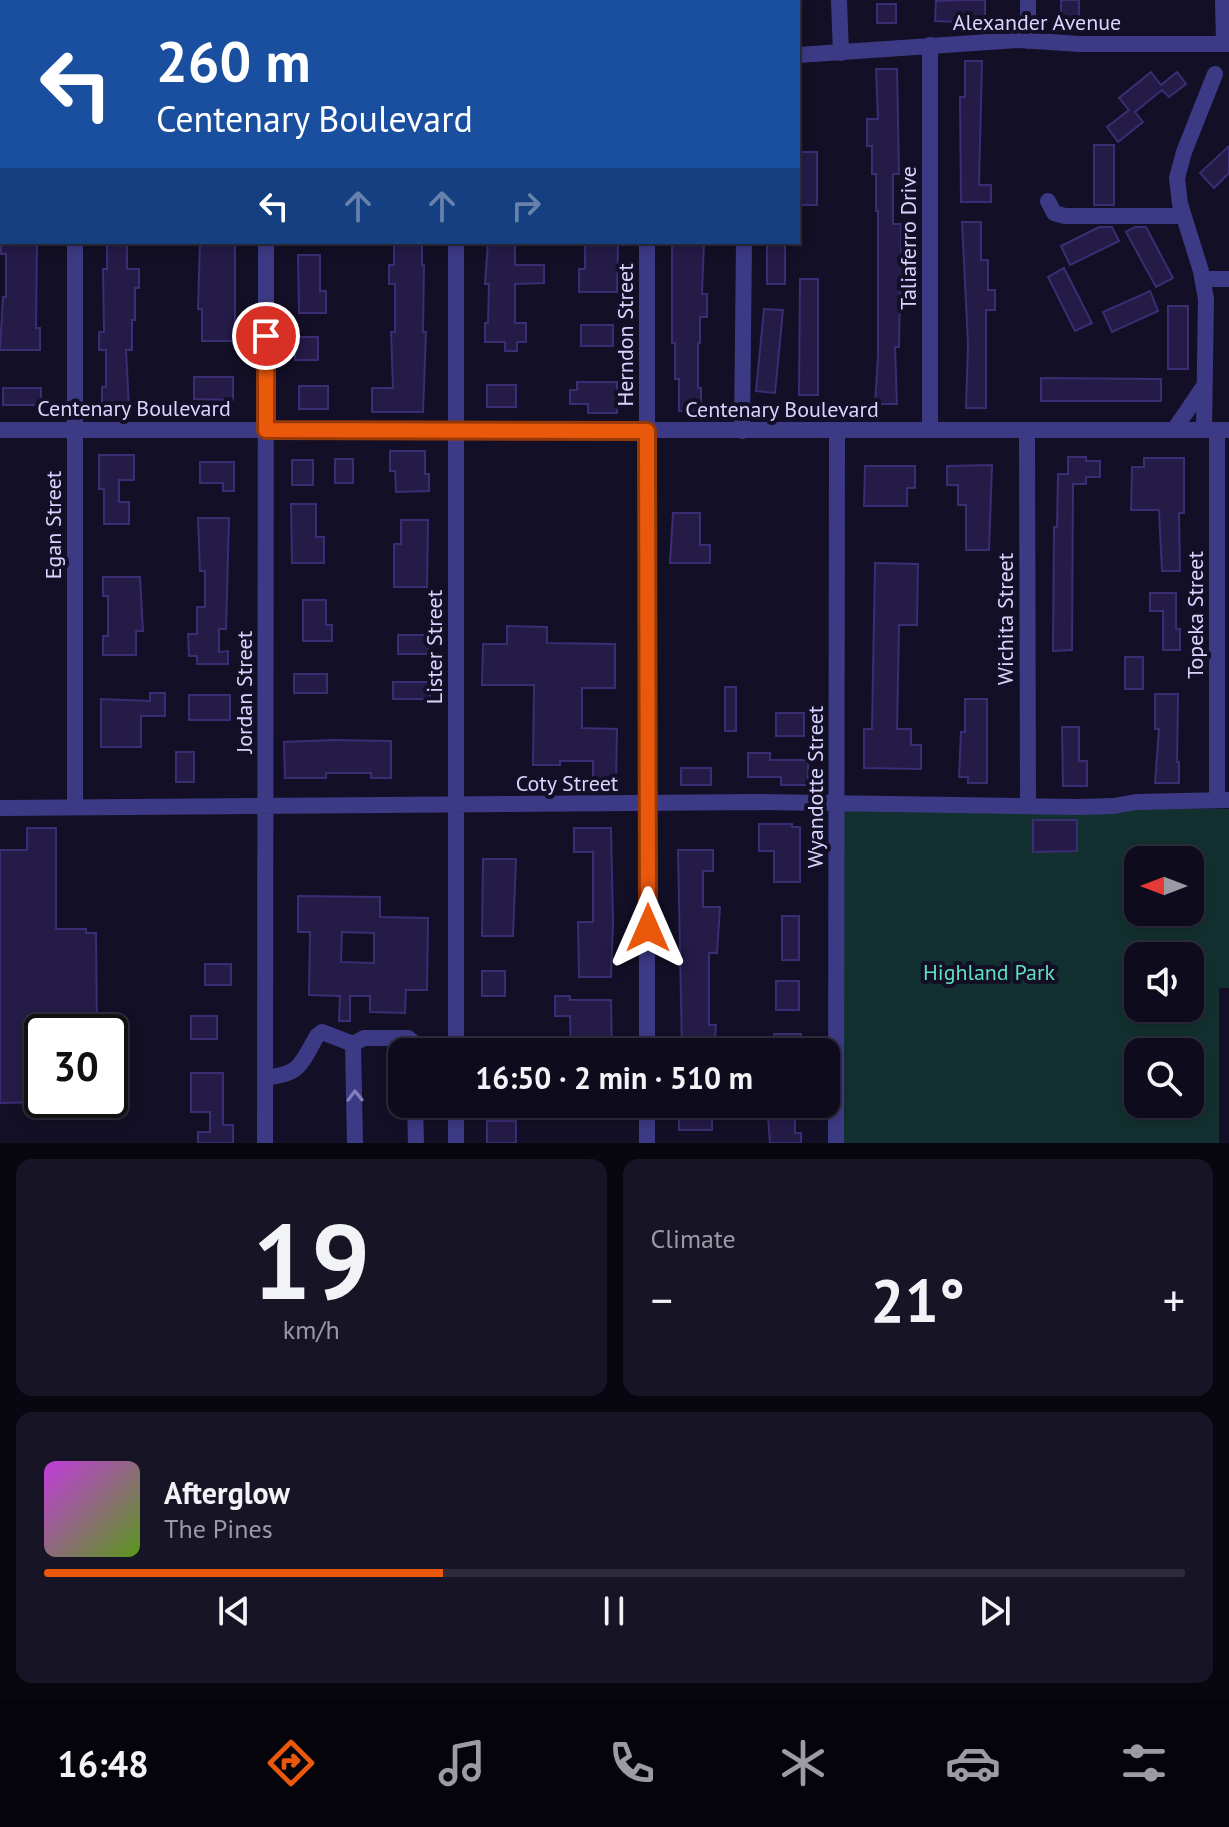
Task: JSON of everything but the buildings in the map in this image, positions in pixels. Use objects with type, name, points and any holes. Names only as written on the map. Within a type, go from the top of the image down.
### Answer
[{"type":"street","points":[[839,0],[841,53]]},
{"type":"street","points":[[1028,0],[1028,41]]},
{"type":"street","points":[[1223,0],[1227,44]]},
{"type":"street","name":"Alexander Avenue","points":[[800,55],[1028,41],[1227,44]]},
{"type":"street","name":"Taliaferro Drive","points":[[930,45],[930,430]]},
{"type":"street","name":"Topeka Street","points":[[1215,74],[1177,178],[1183,216],[1206,299],[1205,384],[1217,430],[1223,800]]},
{"type":"street","points":[[1048,201],[1054,213],[1065,216],[1183,216]]},
{"type":"street","name":"Egan Street","points":[[75,244],[75,807]]},
{"type":"street","name":"Jordan Street","points":[[265,1143],[266,244]]},
{"type":"street","name":"Lister Street","points":[[456,244],[456,1038]]},
{"type":"street","name":"Herndon Street","points":[[647,244],[647,1038]]},
{"type":"street","points":[[742,431],[744,244]]},
{"type":"street","points":[[1202,279],[1229,279]]},
{"type":"street","points":[[1174,430],[1205,384]]},
{"type":"street","name":"Centenary Boulevard","points":[[0,430],[1217,430]]},
{"type":"street","name":"Wyandotte Street","points":[[836,1143],[837,430]]},
{"type":"street","name":"Wichita Street","points":[[1027,430],[1028,806]]},
{"type":"street","name":"Coty Street","points":[[0,808],[837,804],[1114,806],[1136,802],[1223,800]]},
{"type":"street","points":[[265,1077],[289,1075],[296,1071],[322,1032],[354,1047]]},
{"type":"street","points":[[355,1143],[354,1047],[364,1038],[388,1038]]},
{"type":"street","points":[[415,1118],[416,1143]]},
{"type":"street","points":[[456,1118],[456,1143]]},
{"type":"street","points":[[647,1118],[647,1143]]},
{"type":"green space","name":"Highland Park","points":[[840,807],[1229,809],[1229,988],[1219,988],[1219,1143],[840,1143]]},
{"type":"route","points":[[266,336],[266,430],[647,431],[648,928]]}]
